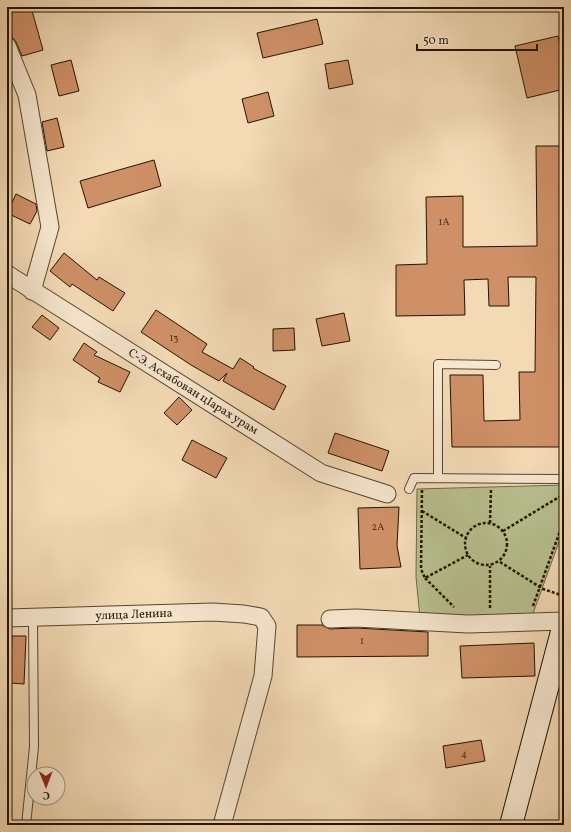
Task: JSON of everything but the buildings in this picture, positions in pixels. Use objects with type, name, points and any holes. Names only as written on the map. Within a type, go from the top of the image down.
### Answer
[{"type":"main road","points":[[511,825],[564,623]]},
{"type":"street","points":[[7,46],[27,95],[50,227],[32,290]]},
{"type":"street","name":"С-Э. Асхабован цIарах урам","points":[[7,274],[321,473],[387,494]]},
{"type":"street","name":"улица Ленина","points":[[7,618],[213,612],[244,614],[261,617],[267,626],[264,676],[222,825]]},
{"type":"street","points":[[330,619],[356,618],[468,624],[564,623]]},
{"type":"lane","points":[[438,478],[438,364],[496,365]]},
{"type":"lane","points":[[409,489],[414,478],[564,478]]},
{"type":"lane","points":[[26,825],[34,747],[33,618]]},
{"type":"path","points":[[423,484],[421,569],[425,578],[449,604],[455,607]]},
{"type":"path","points":[[503,531],[564,494]]},
{"type":"path","points":[[422,511],[466,538]]},
{"type":"path","points":[[532,608],[564,520]]},
{"type":"path","points":[[483,523],[493,524],[507,536],[508,546],[506,555],[500,562],[490,566],[480,565],[472,560],[468,555],[465,543],[466,538],[474,526],[483,523]]},
{"type":"path","points":[[425,578],[468,555]]},
{"type":"path","points":[[500,562],[540,587],[564,596]]},
{"type":"path","points":[[490,566],[490,613]]},
{"type":"green space","points":[[564,485],[564,528],[531,619],[420,617],[416,577],[417,489]]}]
